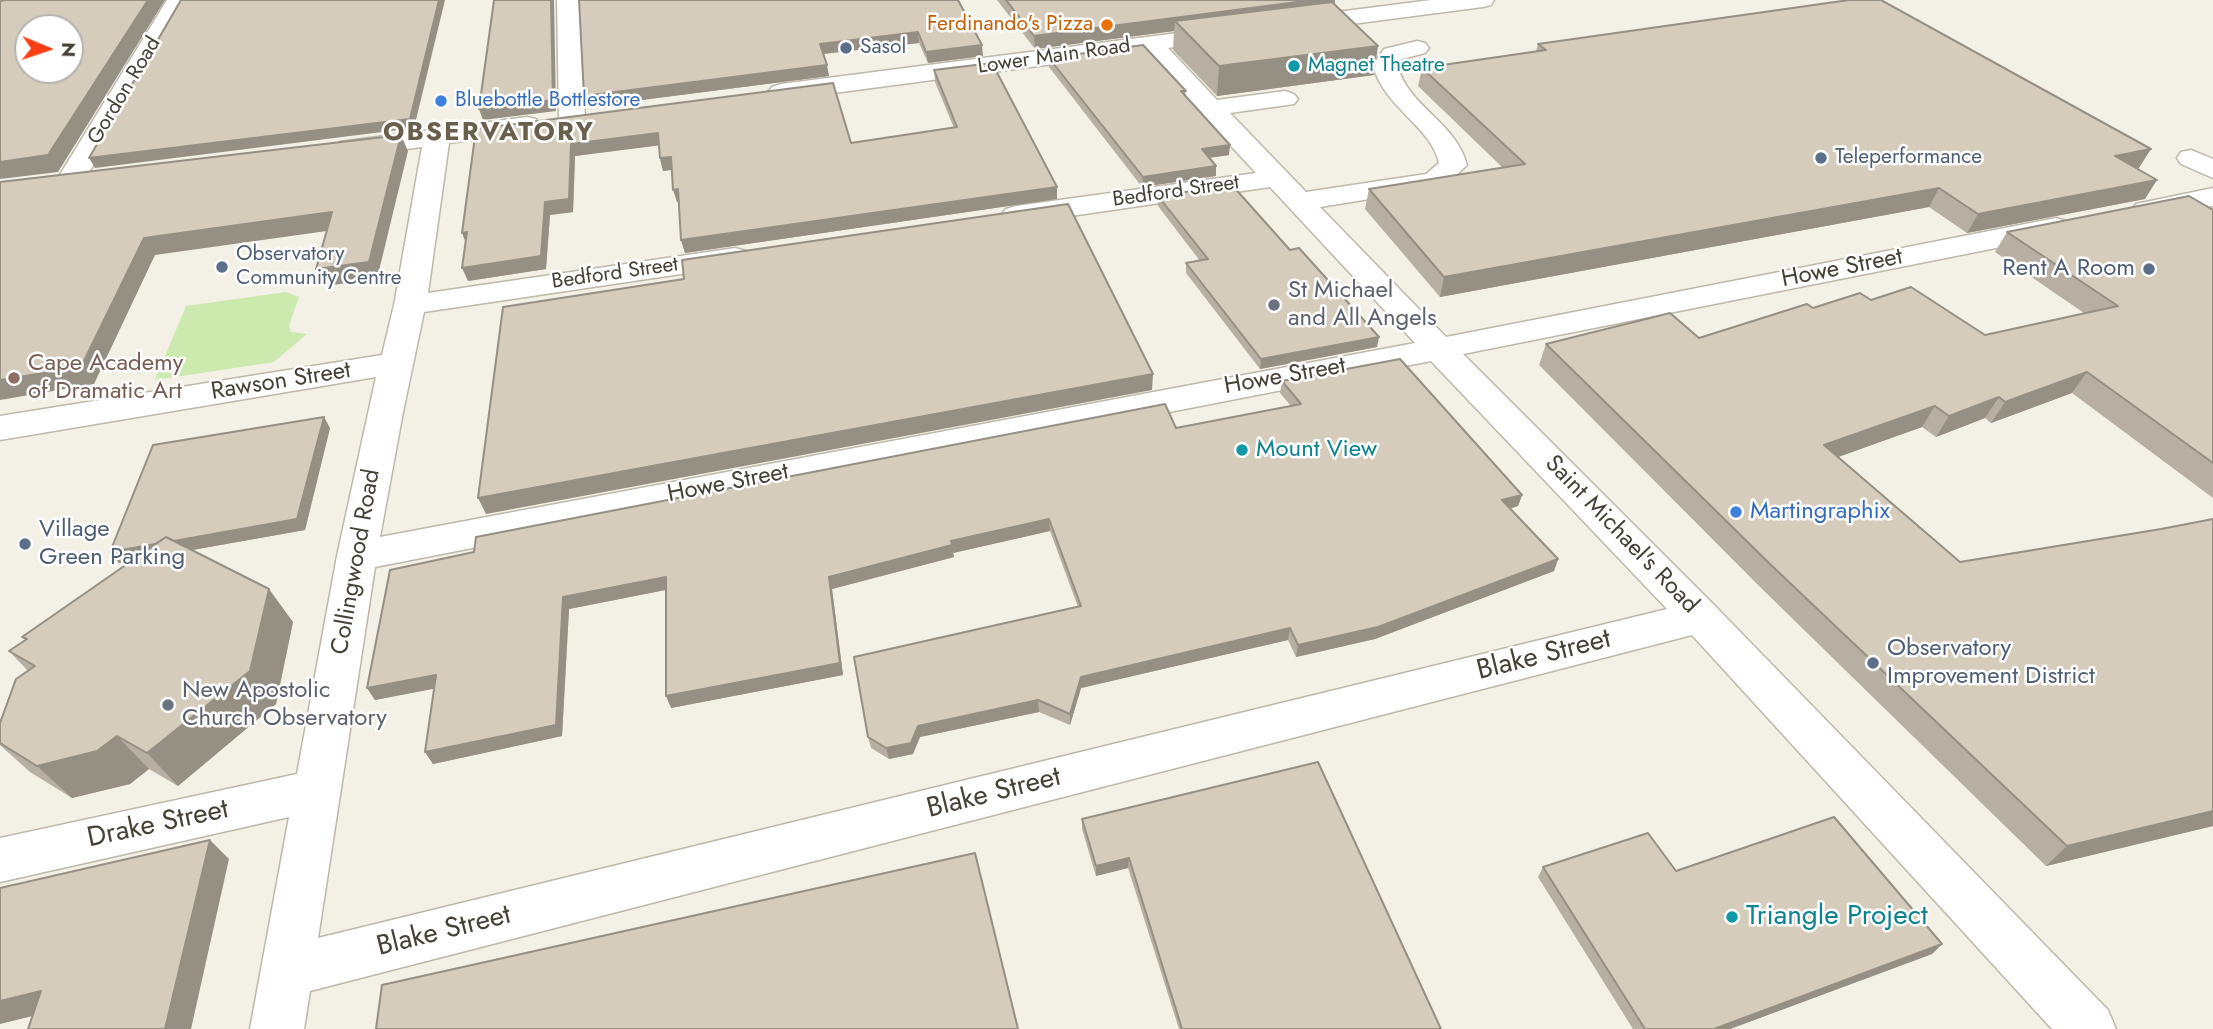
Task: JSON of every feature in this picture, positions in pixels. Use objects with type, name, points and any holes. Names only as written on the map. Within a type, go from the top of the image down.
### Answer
[{"type":"street","name":"Gordon Road","points":[[71,181],[178,0]]},
{"type":"street","points":[[568,0],[572,119]]},
{"type":"street","points":[[1279,27],[1483,0]]},
{"type":"street","name":"Lower Main Road","points":[[755,95],[1252,30]]},
{"type":"street","name":"Saint Michael's Road","points":[[1150,44],[1439,349],[1700,617],[2088,1029]]},
{"type":"street","name":"Bedford Street","points":[[987,219],[1289,189],[1380,190],[1434,181],[1452,165],[1449,148],[1399,95],[1388,77],[1385,65],[1393,54],[1417,48]]},
{"type":"street","points":[[1211,108],[1284,99]]},
{"type":"street","points":[[328,150],[437,138],[598,115]]},
{"type":"street","name":"Collingwood Road","points":[[277,1029],[357,556],[410,305],[437,138]]},
{"type":"street","points":[[1361,169],[1380,190]]},
{"type":"street","points":[[2118,215],[2213,197]]},
{"type":"street","name":"Howe Street","points":[[357,556],[1439,349],[2077,223]]},
{"type":"street","name":"Bedford Street","points":[[410,305],[767,252]]},
{"type":"street","name":"Rawson Street","points":[[0,428],[396,363]]},
{"type":"street","name":"Blake Street","points":[[288,971],[1700,617]]},
{"type":"street","name":"Drake Street","points":[[0,860],[317,790]]},
{"type":"green space","points":[[286,292],[299,297],[289,325],[291,332],[307,334],[274,362],[155,380],[186,306]]},
{"type":"building","points":[[148,0],[48,155],[0,162],[0,1]]},
{"type":"building","points":[[181,0],[439,0],[410,119],[89,158]]},
{"type":"building","points":[[494,0],[551,0],[553,100],[479,109]]},
{"type":"building","points":[[579,0],[958,0],[982,45],[926,52],[918,32],[820,44],[827,65],[584,96]]},
{"type":"building","points":[[1006,0],[1313,0],[1034,36]]},
{"type":"building","name":"Teleperformance","points":[[1849,0],[1881,0],[2151,149],[2115,156],[2157,180],[1978,214],[1939,188],[1444,277],[1369,189],[1525,164],[1422,68],[1546,50],[1538,44]]},
{"type":"building","points":[[1332,2],[1378,46],[1219,66],[1175,21]]},
{"type":"building","points":[[1143,45],[1186,91],[1181,91],[1230,145],[1202,149],[1216,166],[1143,177],[1049,58]]},
{"type":"building","points":[[992,63],[1057,187],[681,240],[678,189],[673,190],[671,157],[660,158],[658,133],[571,144],[569,199],[545,202],[541,256],[462,268],[467,232],[462,233],[476,129],[833,83],[851,143],[957,127],[934,70]]},
{"type":"building","points":[[401,135],[369,262],[316,269],[332,212],[144,238],[81,367],[0,380],[0,182]]},
{"type":"building","name":"St Michael and All Angels","points":[[1232,185],[1290,250],[1299,248],[1379,337],[1261,359],[1186,263],[1208,259],[1158,196]]},
{"type":"building","points":[[2189,196],[2213,210],[2213,463],[2087,372],[2005,402],[1999,397],[1949,416],[1935,406],[1824,445],[1960,562],[2213,519],[2213,811],[2067,846],[1771,565],[1546,344],[1670,313],[1699,338],[1807,304],[1813,308],[1860,293],[1871,300],[1911,287],[1985,335],[2118,306],[2007,232]]},
{"type":"building","points":[[1068,204],[1153,374],[478,498],[503,307],[684,279],[682,260]]},
{"type":"building","points":[[1400,359],[1522,495],[1502,500],[1558,559],[1378,627],[1298,645],[1290,628],[1081,677],[1070,714],[1038,700],[918,726],[911,743],[886,748],[868,737],[854,657],[1081,606],[1049,519],[951,541],[952,545],[829,577],[840,663],[666,696],[666,577],[563,597],[556,725],[425,752],[436,675],[367,688],[390,570],[474,552],[476,537],[1165,404],[1176,428],[1301,404],[1282,381]]},
{"type":"building","points":[[324,417],[297,519],[174,541],[166,537],[155,544],[110,552],[153,445]]},
{"type":"building","points":[[166,537],[269,589],[250,671],[147,753],[117,736],[97,751],[37,766],[0,743],[0,723],[16,679],[35,666],[9,651],[27,639],[22,637]]},
{"type":"building","points":[[1318,762],[1441,1029],[1182,1029],[1129,858],[1096,866],[1082,819]]},
{"type":"building","name":"Triangle Project","points":[[1834,817],[1942,944],[1714,1029],[1645,1029],[1543,867],[1648,833],[1676,871]]},
{"type":"building","points":[[210,840],[165,1029],[28,1029],[41,991],[0,1001],[0,888]]},
{"type":"building","points":[[975,853],[1018,1029],[376,1029],[382,985]]},
{"type":"place","name":"Ferdinando's Pizza","points":[[1107,25]]},
{"type":"place","name":"Sasol","points":[[846,48]]},
{"type":"place","name":"Magnet Theatre","points":[[1294,66]]},
{"type":"place","name":"Bluebottle Bottlestore","points":[[441,101]]},
{"type":"place","name":"Teleperformance","points":[[1821,158]]},
{"type":"place","name":"Observatory Community Centre","points":[[222,267]]},
{"type":"place","name":"Rent A Room","points":[[2149,269]]},
{"type":"place","name":"St Michael and All Angels","points":[[1274,305]]},
{"type":"place","name":"Cape Academy of Dramatic Art","points":[[14,378]]},
{"type":"place","name":"Mount View","points":[[1242,450]]},
{"type":"place","name":"Martingraphix","points":[[1736,512]]},
{"type":"place","name":"Village Green Parking","points":[[25,544]]},
{"type":"place","name":"Observatory Improvement District","points":[[1873,663]]},
{"type":"place","name":"New Apostolic Church Observatory","points":[[168,705]]},
{"type":"place","name":"Triangle Project","points":[[1732,917]]},
{"type":"district","name":"OBSERVATORY","points":[[489,134]]}]
